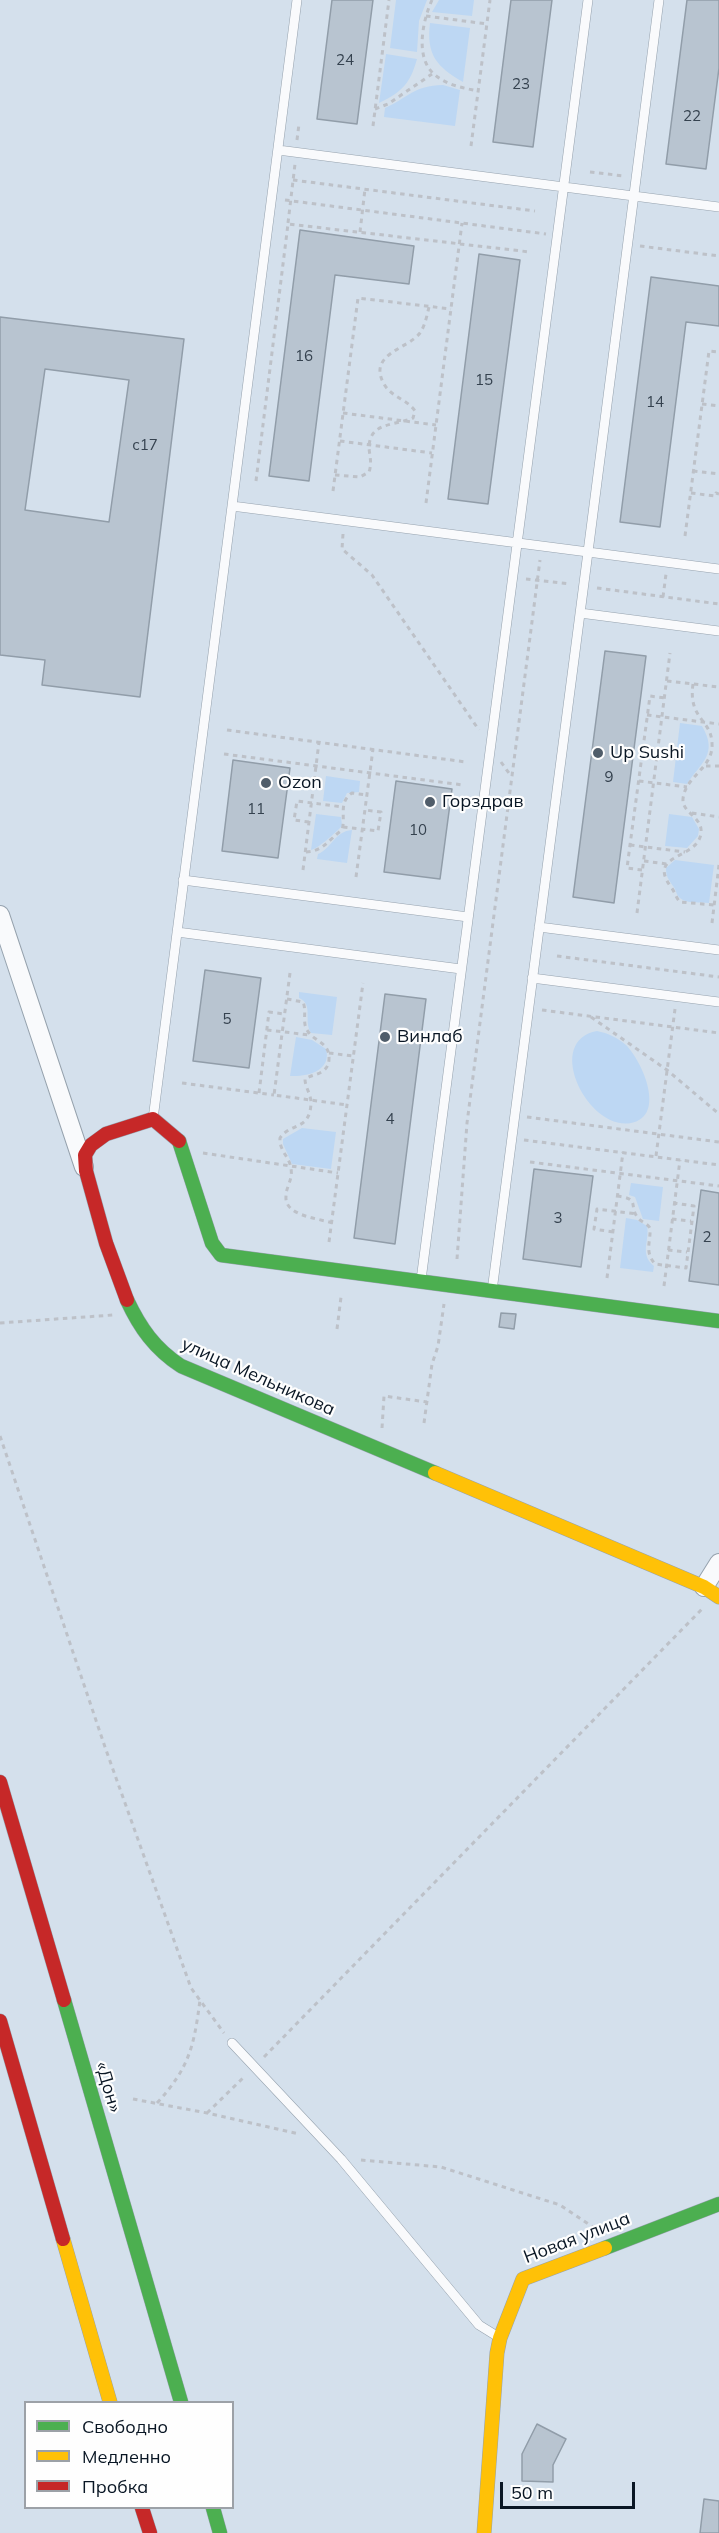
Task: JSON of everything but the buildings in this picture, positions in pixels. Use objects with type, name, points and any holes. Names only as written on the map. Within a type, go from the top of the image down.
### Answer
[{"type":"main road","name":"улица Мельникова","points":[[153,1119],[107,1133],[93,1141],[86,1154],[86,1172],[123,1290],[133,1314],[162,1353],[181,1366],[710,1596]]},
{"type":"main road","points":[[153,1119],[178,1139],[212,1243],[221,1255],[719,1321]]},
{"type":"main road","name":"«Дон»","points":[[0,1782],[180,2401]]},
{"type":"main road","points":[[0,2020],[109,2401]]},
{"type":"main road","name":"Новая улица","points":[[484,2533],[496,2353],[523,2279],[719,2204]]},
{"type":"main road","points":[[142,2509],[150,2533]]},
{"type":"main road","points":[[213,2509],[220,2533]]},
{"type":"street","points":[[0,915],[86,1172]]},
{"type":"street","points":[[710,1596],[719,1563]]},
{"type":"lane","points":[[153,1119],[297,0]]},
{"type":"lane","points":[[420,1282],[588,0]]},
{"type":"lane","points":[[492,1291],[659,0]]},
{"type":"lane","points":[[278,150],[719,207]]},
{"type":"lane","points":[[232,506],[719,569]]},
{"type":"lane","points":[[580,613],[719,631]]},
{"type":"lane","points":[[183,880],[468,917]]},
{"type":"lane","points":[[539,927],[719,950]]},
{"type":"lane","points":[[177,932],[461,969]]},
{"type":"lane","points":[[532,978],[719,1002]]},
{"type":"lane","points":[[232,2043],[341,2158],[479,2325],[500,2338]]},
{"type":"path","points":[[373,126],[389,0]]},
{"type":"path","points":[[432,0],[426,16],[422,46],[425,60],[432,74],[450,84],[478,91]]},
{"type":"path","points":[[471,146],[490,0]]},
{"type":"path","points":[[426,16],[487,24]]},
{"type":"path","points":[[375,109],[388,104],[432,74]]},
{"type":"path","points":[[256,481],[299,124]]},
{"type":"path","points":[[590,172],[636,177]]},
{"type":"path","points":[[293,180],[535,211]]},
{"type":"path","points":[[360,232],[365,189]]},
{"type":"path","points":[[272,198],[557,235]]},
{"type":"path","points":[[426,503],[462,223]]},
{"type":"path","points":[[288,224],[530,252]]},
{"type":"path","points":[[627,244],[719,256]]},
{"type":"path","points":[[333,491],[358,298],[451,309]]},
{"type":"path","points":[[336,475],[360,477],[369,472],[372,464],[369,444],[374,431],[384,425],[412,418],[415,411],[410,403],[392,394],[383,384],[381,373],[383,362],[389,353],[411,342],[421,332],[429,307]]},
{"type":"path","points":[[685,536],[709,351],[719,352]]},
{"type":"path","points":[[702,404],[719,406]]},
{"type":"path","points":[[344,413],[436,425]]},
{"type":"path","points":[[340,441],[432,453]]},
{"type":"path","points":[[693,471],[719,474]]},
{"type":"path","points":[[691,493],[715,496],[716,493],[719,494]]},
{"type":"path","points":[[345,521],[342,549],[372,575],[512,777]]},
{"type":"path","points":[[457,1259],[467,1123],[541,546]]},
{"type":"path","points":[[663,597],[667,562]]},
{"type":"path","points":[[512,577],[719,604]]},
{"type":"path","points":[[637,913],[670,652]]},
{"type":"path","points":[[667,681],[719,687]]},
{"type":"path","points":[[693,684],[692,704],[708,729],[712,743],[710,758],[687,788],[683,804],[700,822],[701,832],[699,840],[686,852],[670,860],[664,878],[680,902],[714,904]]},
{"type":"path","points":[[642,870],[627,868],[650,696],[664,698]]},
{"type":"path","points":[[647,714],[719,724]]},
{"type":"path","points":[[227,730],[466,762]]},
{"type":"path","points":[[303,870],[319,742]]},
{"type":"path","points":[[356,877],[372,749]]},
{"type":"path","points":[[224,754],[463,785]]},
{"type":"path","points":[[706,766],[719,766]]},
{"type":"path","points":[[639,781],[687,788]]},
{"type":"path","points":[[305,852],[318,851],[323,848],[343,827],[343,807],[346,796],[352,793],[367,795]]},
{"type":"path","points":[[309,822],[294,820],[297,801],[343,807]]},
{"type":"path","points":[[343,827],[378,831],[381,812],[365,810]]},
{"type":"path","points":[[692,813],[719,817]]},
{"type":"path","points":[[630,845],[686,852]]},
{"type":"path","points":[[644,861],[667,864]]},
{"type":"path","points":[[712,923],[719,865]]},
{"type":"path","points":[[557,956],[719,976]]},
{"type":"path","points":[[274,1095],[290,973]]},
{"type":"path","points":[[329,1242],[363,983]]},
{"type":"path","points":[[286,999],[303,1002],[306,1008],[305,1027],[324,1044],[329,1053],[329,1065],[322,1072],[305,1079],[311,1100],[306,1122],[283,1134],[280,1138],[283,1151],[291,1167],[292,1177],[286,1201],[292,1209],[332,1223]]},
{"type":"path","points":[[538,1009],[719,1033]]},
{"type":"path","points":[[656,1157],[675,1009]]},
{"type":"path","points":[[259,1093],[269,1012],[285,1014]]},
{"type":"path","points":[[590,1016],[667,1070],[719,1114]]},
{"type":"path","points":[[267,1030],[313,1036]]},
{"type":"path","points":[[329,1053],[353,1056]]},
{"type":"path","points":[[182,1083],[347,1105]]},
{"type":"path","points":[[524,1117],[719,1142]]},
{"type":"path","points":[[521,1139],[719,1165]]},
{"type":"path","points":[[194,1151],[338,1173]]},
{"type":"path","points":[[607,1278],[623,1152]]},
{"type":"path","points":[[664,1286],[680,1160]]},
{"type":"path","points":[[530,1162],[719,1186]]},
{"type":"path","points":[[617,1196],[630,1197],[634,1201],[637,1215],[650,1228],[647,1249],[649,1257],[655,1264],[686,1268],[694,1206],[674,1203]]},
{"type":"path","points":[[613,1232],[594,1229],[597,1209],[637,1215]]},
{"type":"path","points":[[672,1219],[692,1221]]},
{"type":"path","points":[[668,1250],[688,1252]]},
{"type":"path","points":[[424,1423],[432,1364],[438,1346],[444,1296]]},
{"type":"path","points":[[337,1329],[341,1297]]},
{"type":"path","points":[[0,1323],[133,1314]]},
{"type":"path","points":[[381,1436],[384,1396],[427,1402]]},
{"type":"path","points":[[0,1436],[105,1747],[191,1988],[232,2043]]},
{"type":"path","points":[[207,2113],[255,2067],[710,1596]]},
{"type":"path","points":[[157,2103],[177,2081],[190,2054],[200,2000]]},
{"type":"path","points":[[133,2099],[323,2139]]},
{"type":"path","points":[[341,2158],[441,2167],[560,2205],[615,2242]]},
{"type":"shaded area","points":[[396,0],[427,0],[419,21],[417,52],[390,48]]},
{"type":"shaded area","points":[[439,0],[474,0],[472,16],[432,12]]},
{"type":"shaded area","points":[[430,23],[470,28],[463,82],[446,71],[435,59],[430,44]]},
{"type":"shaded area","points":[[386,54],[417,59],[404,86],[394,95],[379,103]]},
{"type":"shaded area","points":[[443,85],[460,90],[455,126],[384,117],[385,108],[412,93],[425,87]]},
{"type":"shaded area","points":[[680,723],[702,726],[709,744],[706,758],[687,784],[673,782]]},
{"type":"shaded area","points":[[326,776],[360,781],[359,792],[347,793],[342,803],[323,801]]},
{"type":"shaded area","points":[[316,814],[341,817],[342,826],[311,850]]},
{"type":"shaded area","points":[[669,814],[692,817],[699,829],[698,836],[687,848],[665,846]]},
{"type":"shaded area","points":[[352,830],[347,863],[317,859],[318,854],[341,833]]},
{"type":"shaded area","points":[[675,860],[714,865],[709,903],[690,902],[679,897],[666,871],[666,868]]},
{"type":"shaded area","points":[[299,992],[337,997],[332,1035],[311,1033],[306,1004],[299,998]]},
{"type":"shaded area","points":[[597,1031],[609,1034],[623,1042],[639,1063],[644,1075],[648,1087],[648,1110],[642,1118],[631,1123],[615,1122],[600,1113],[587,1100],[578,1084],[573,1067],[573,1051],[581,1038]]},
{"type":"shaded area","points":[[296,1037],[312,1040],[326,1049],[325,1063],[317,1071],[290,1076]]},
{"type":"shaded area","points":[[302,1128],[336,1132],[331,1169],[292,1164],[283,1139]]},
{"type":"shaded area","points":[[631,1183],[663,1187],[659,1221],[643,1219],[635,1197],[629,1195]]},
{"type":"shaded area","points":[[626,1218],[637,1220],[647,1226],[646,1252],[654,1266],[653,1272],[620,1268]]},
{"type":"traffic: fast","points":[[179,1141],[212,1243],[221,1255],[719,1321]]},
{"type":"traffic: fast","points":[[127,1300],[149,1337],[181,1366],[435,1473]]},
{"type":"traffic: fast","points":[[64,2000],[181,2401]]},
{"type":"traffic: fast","points":[[605,2248],[719,2204]]},
{"type":"traffic: fast","points":[[213,2509],[220,2533]]},
{"type":"traffic: slow","points":[[435,1473],[704,1587],[719,1597]]},
{"type":"traffic: slow","points":[[63,2239],[110,2401]]},
{"type":"traffic: slow","points":[[484,2533],[497,2353],[500,2338],[523,2279],[605,2248]]},
{"type":"traffic: jam","points":[[127,1300],[106,1243],[86,1171],[85,1155],[91,1145],[106,1134],[153,1119],[179,1141]]},
{"type":"traffic: jam","points":[[0,1782],[64,2000]]},
{"type":"traffic: jam","points":[[0,2021],[63,2239]]},
{"type":"traffic: jam","points":[[142,2509],[150,2533]]},
{"type":"place","name":"Up Sushi","points":[[598,753]]},
{"type":"place","name":"Ozon","points":[[266,783]]},
{"type":"place","name":"Горздрав","points":[[430,802]]},
{"type":"place","name":"Винлаб","points":[[385,1037]]}]
